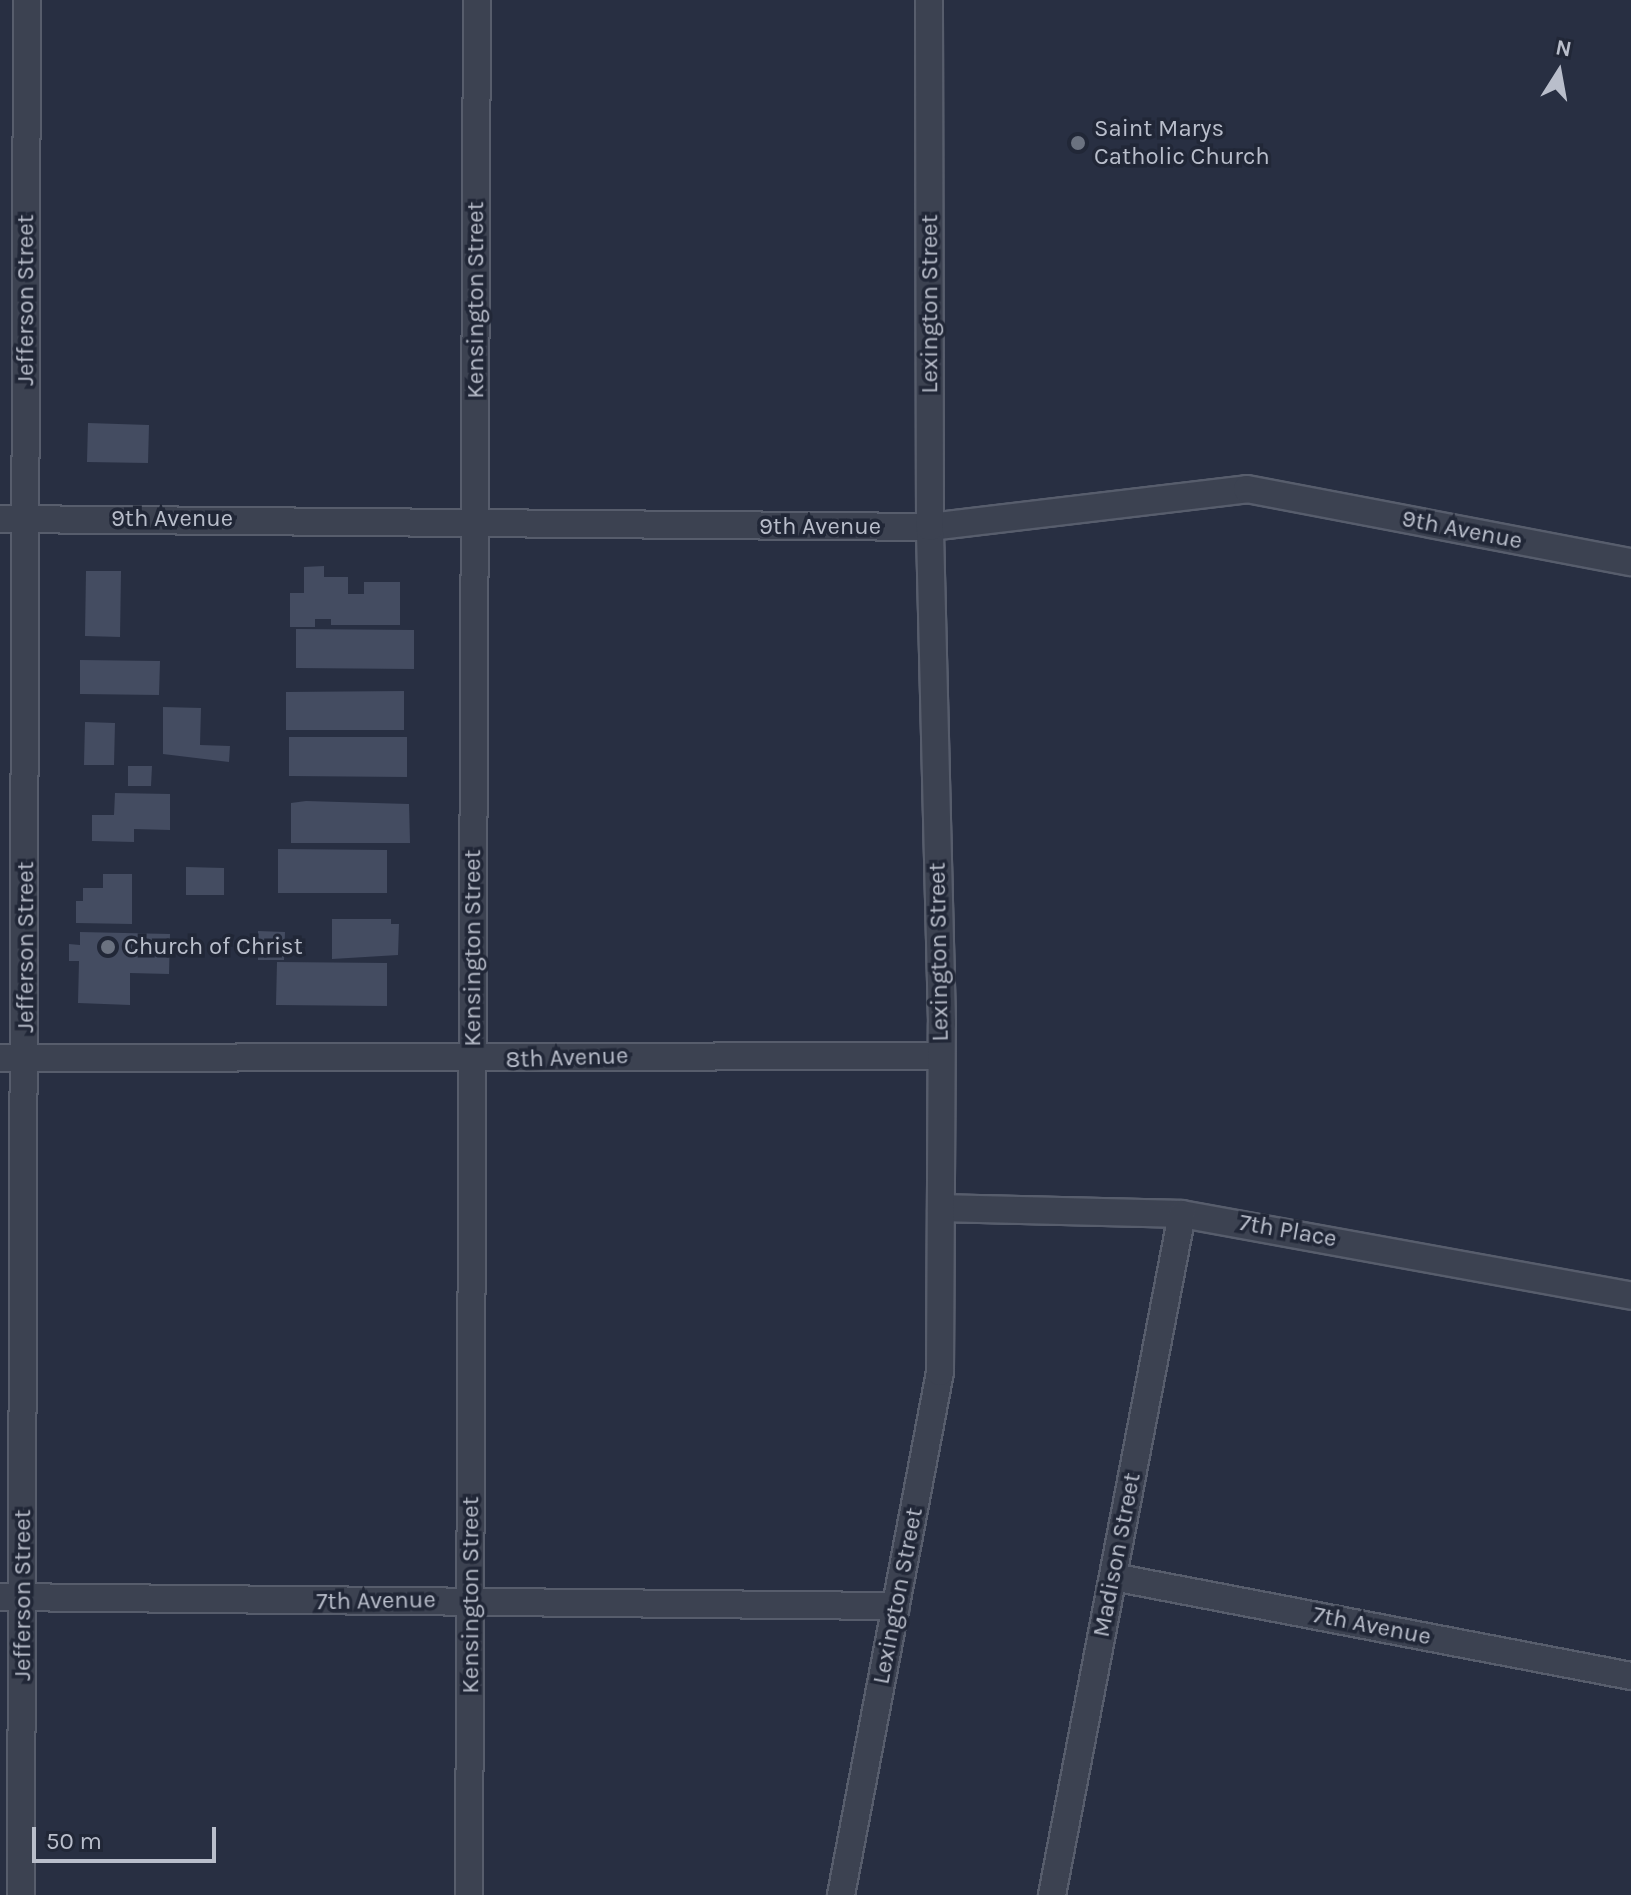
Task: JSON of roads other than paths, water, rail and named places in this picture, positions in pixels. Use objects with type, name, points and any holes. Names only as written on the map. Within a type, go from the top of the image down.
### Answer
[{"type":"street","name":"Jefferson Street","points":[[21,1895],[12,1597],[12,520],[27,0]]},
{"type":"street","name":"Kensington Street","points":[[469,1895],[477,0]]},
{"type":"street","name":"Lexington Street","points":[[841,1895],[940,1372],[941,1056],[930,527],[929,0]]},
{"type":"street","name":"9th Avenue","points":[[12,520],[476,521],[930,527],[1247,489],[1631,562]]},
{"type":"street","name":"8th Avenue","points":[[13,1058],[473,1061],[941,1056]]},
{"type":"street","name":"7th Place","points":[[941,1208],[1182,1214],[1631,1296]]},
{"type":"street","name":"Madison Street","points":[[1052,1895],[1182,1214]]},
{"type":"street","name":"7th Avenue","points":[[1113,1577],[1631,1676]]},
{"type":"street","name":"7th Avenue","points":[[12,1597],[247,1603],[471,1600],[896,1606]]},
{"type":"place","name":"Saint Marys Catholic Church","points":[[1078,143]]},
{"type":"place","name":"Church of Christ","points":[[108,947]]}]
